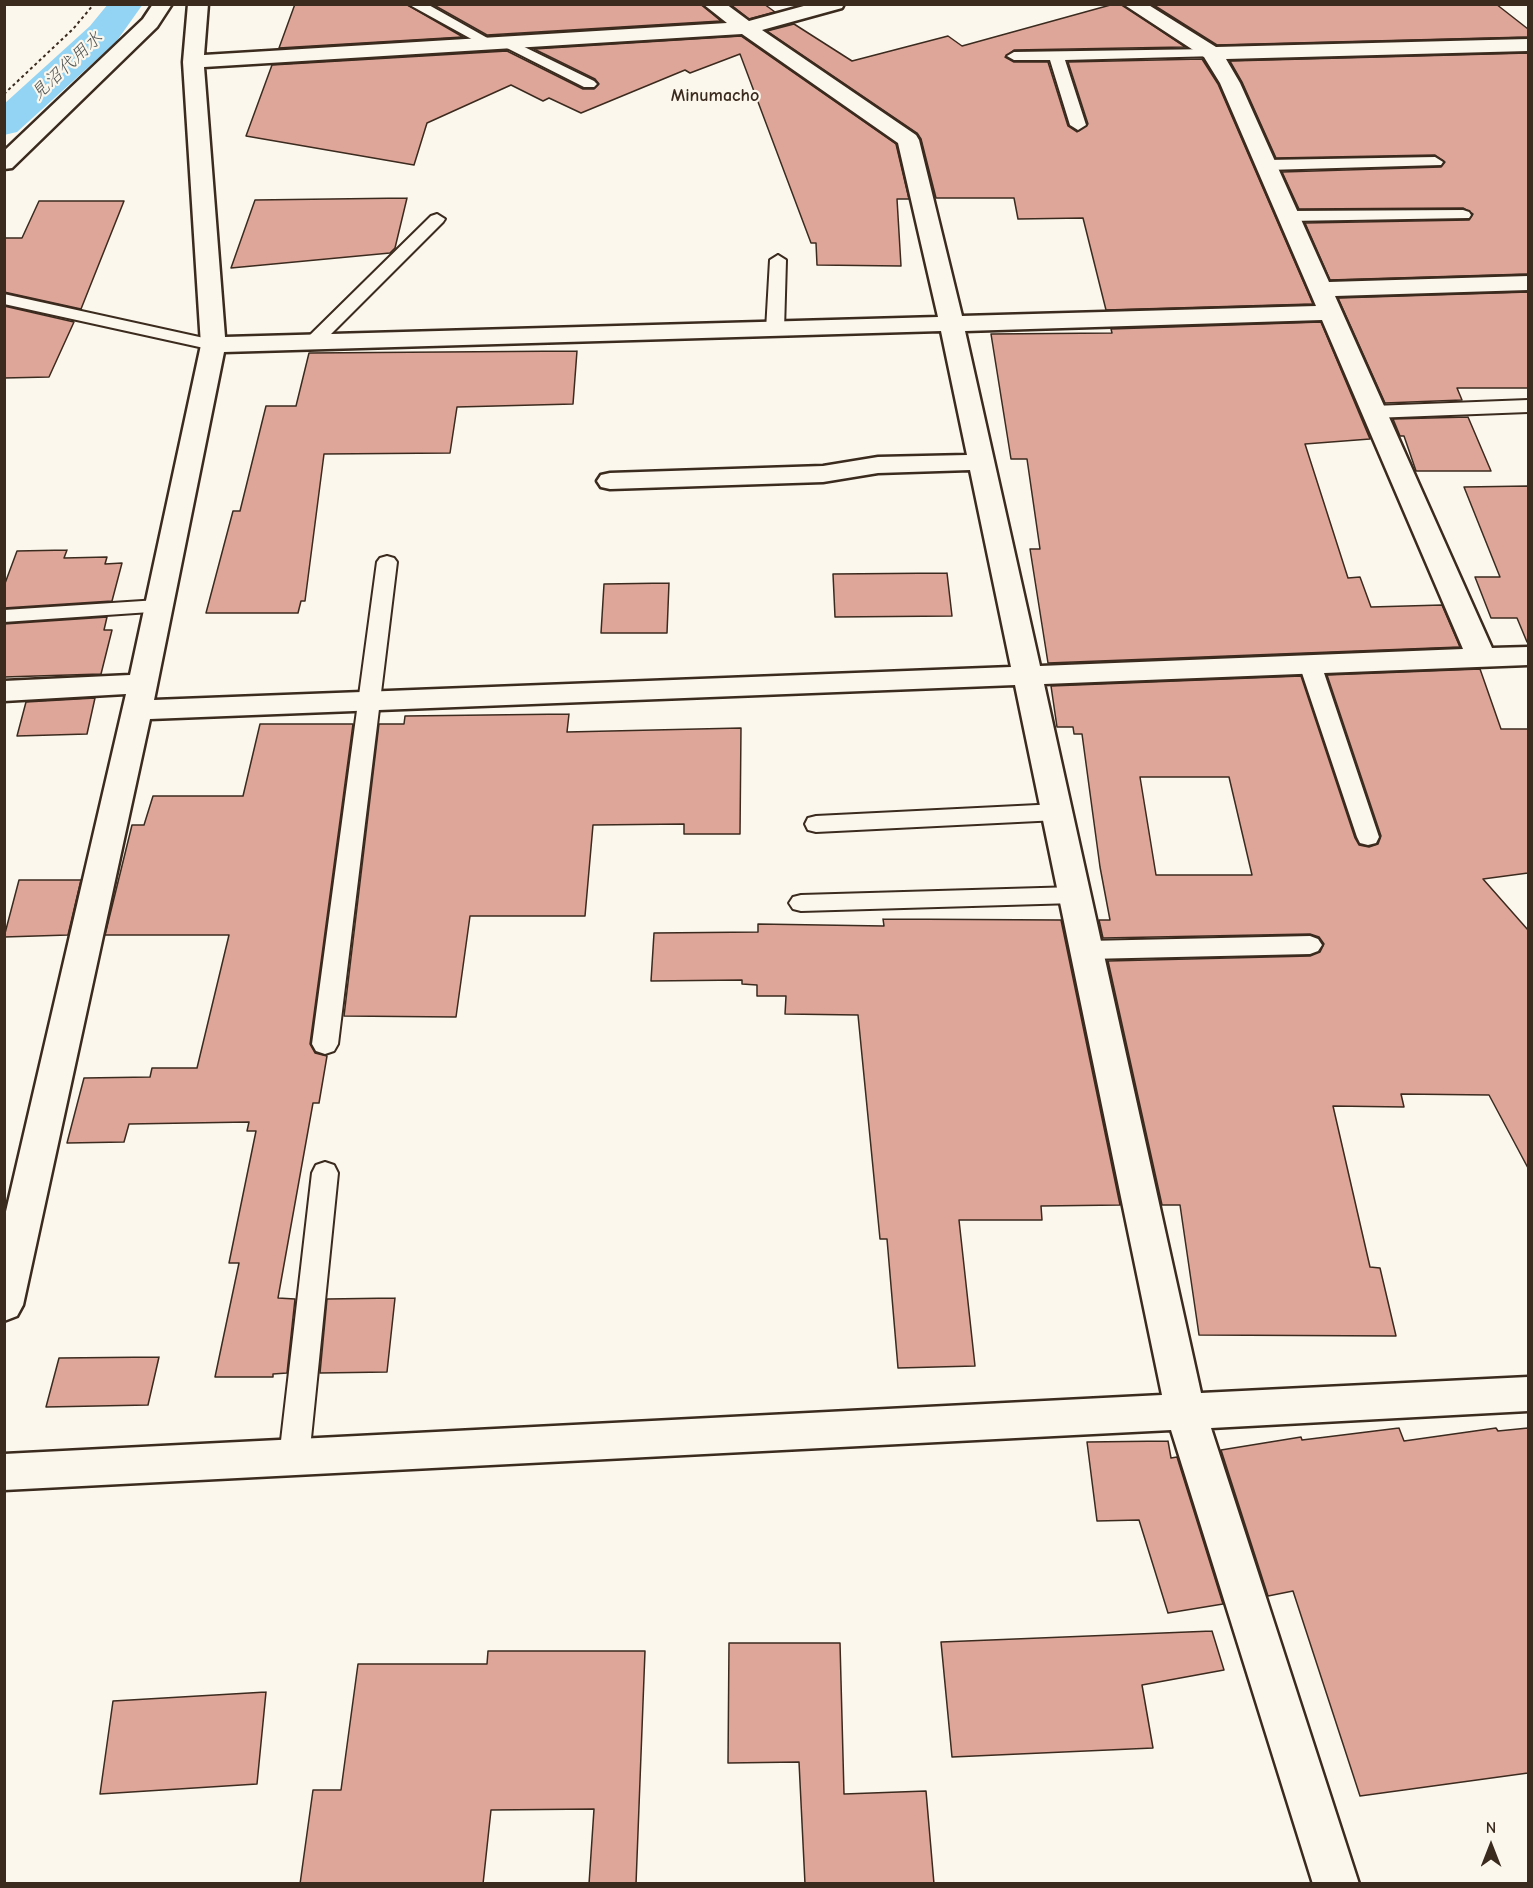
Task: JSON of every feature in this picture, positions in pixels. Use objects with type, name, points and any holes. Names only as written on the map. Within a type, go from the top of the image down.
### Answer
[{"type":"street","points":[[4,163],[150,23],[163,4]]},
{"type":"street","points":[[4,1305],[140,697],[213,345],[193,62],[198,4]]},
{"type":"street","points":[[712,4],[908,140],[982,462],[1186,1413],[1336,1884]]},
{"type":"street","points":[[193,62],[745,28],[835,4]]},
{"type":"street","points":[[1132,4],[1212,52],[1230,83],[1481,657]]},
{"type":"street","points":[[1212,52],[1528,45]]},
{"type":"street","points":[[1319,289],[1528,283]]},
{"type":"street","points":[[213,345],[1329,313]]},
{"type":"street","points":[[610,481],[823,474],[878,465],[982,462]]},
{"type":"street","points":[[4,691],[140,697],[369,701],[1528,656]]},
{"type":"street","points":[[4,1472],[1528,1394]]},
{"type":"lane","points":[[415,4],[589,84]]},
{"type":"lane","points":[[1014,56],[1212,52]]},
{"type":"lane","points":[[1056,56],[1078,125]]},
{"type":"lane","points":[[1267,165],[1435,162]]},
{"type":"lane","points":[[1288,216],[1463,215]]},
{"type":"lane","points":[[312,343],[437,219]]},
{"type":"lane","points":[[775,330],[778,261]]},
{"type":"lane","points":[[4,299],[213,345]]},
{"type":"lane","points":[[1373,412],[1528,406]]},
{"type":"lane","points":[[325,1044],[387,562]]},
{"type":"lane","points":[[4,616],[158,606]]},
{"type":"lane","points":[[1310,664],[1368,837]]},
{"type":"lane","points":[[816,824],[1058,812]]},
{"type":"lane","points":[[801,903],[1075,895]]},
{"type":"lane","points":[[1087,950],[1310,945]]},
{"type":"lane","points":[[294,1458],[325,1173]]},
{"type":"path","points":[[4,94],[74,29],[94,4]]},
{"type":"building","points":[[295,4],[406,4],[463,37],[279,48]]},
{"type":"building","points":[[432,4],[701,4],[721,21],[487,35]]},
{"type":"building","points":[[730,4],[764,4],[775,12],[749,19]]},
{"type":"building","points":[[1121,4],[1185,47],[1014,50],[1005,57],[1014,62],[1048,62],[1068,126],[1077,132],[1088,124],[1068,62],[1202,59],[1218,84],[1313,304],[1106,310],[1083,218],[1018,219],[1014,198],[936,198],[921,139],[917,133],[767,31],[794,24],[852,61],[948,36],[962,46]]},
{"type":"building","points":[[1152,4],[1496,4],[1528,29],[1528,37],[1217,45]]},
{"type":"building","points":[[741,36],[896,144],[909,199],[897,199],[901,266],[817,265],[816,243],[811,243],[740,54],[690,73],[685,70],[581,113],[549,98],[543,101],[511,85],[427,123],[414,165],[246,136],[272,65],[507,51],[583,89],[594,89],[599,84],[595,79],[534,49]]},
{"type":"building","points":[[1528,53],[1528,274],[1330,280],[1305,223],[1469,220],[1473,214],[1463,208],[1299,209],[1282,172],[1441,167],[1445,162],[1435,155],[1276,158],[1242,82],[1230,61]]},
{"type":"building","points":[[407,198],[395,248],[390,253],[231,268],[255,200]]},
{"type":"building","points":[[39,201],[124,201],[81,309],[4,292],[4,238],[22,238]]},
{"type":"building","points":[[1528,292],[1528,388],[1457,388],[1462,400],[1385,403],[1338,298]]},
{"type":"building","points":[[4,306],[74,322],[49,377],[4,378]]},
{"type":"building","points":[[1321,322],[1370,439],[1305,444],[1348,578],[1360,577],[1371,607],[1442,605],[1460,647],[1048,663],[1030,549],[1040,549],[1027,459],[1011,459],[991,334],[1112,333],[1111,329]]},
{"type":"building","points":[[577,351],[573,404],[457,407],[450,453],[324,454],[305,601],[301,601],[298,613],[206,613],[233,511],[240,511],[266,406],[296,406],[309,353]]},
{"type":"building","points":[[1468,417],[1491,471],[1416,471],[1404,436],[1400,436],[1393,419]]},
{"type":"building","points":[[1528,486],[1527,642],[1517,618],[1491,618],[1475,577],[1500,577],[1464,487]]},
{"type":"building","points":[[67,550],[64,558],[107,557],[105,564],[122,563],[112,601],[4,608],[4,586],[17,551]]},
{"type":"building","points":[[947,573],[952,616],[835,617],[833,574]]},
{"type":"building","points":[[669,583],[667,633],[601,633],[604,584]]},
{"type":"building","points":[[107,617],[104,630],[112,630],[101,674],[4,677],[4,624]]},
{"type":"building","points":[[1480,669],[1501,729],[1528,729],[1528,873],[1483,879],[1528,930],[1528,1168],[1489,1095],[1401,1094],[1404,1107],[1333,1106],[1370,1267],[1380,1268],[1396,1336],[1199,1335],[1180,1205],[1162,1205],[1108,961],[1310,956],[1320,952],[1324,944],[1319,937],[1310,934],[1103,938],[1099,920],[1110,920],[1100,867],[1082,734],[1074,734],[1073,727],[1057,727],[1051,686],[1301,676],[1355,838],[1359,845],[1369,847],[1378,844],[1381,836],[1327,675]],"holes":[[[1140,777],[1229,777],[1252,875],[1156,875]]]},
{"type":"building","points":[[95,698],[87,734],[17,736],[26,702]]},
{"type":"building","points":[[569,714],[567,732],[741,728],[740,834],[684,834],[684,824],[593,825],[585,916],[470,916],[456,1017],[344,1016],[379,724],[404,724],[405,716]]},
{"type":"building","points":[[260,724],[353,724],[310,1044],[315,1053],[327,1056],[319,1103],[313,1103],[278,1298],[295,1299],[287,1373],[273,1374],[273,1377],[215,1377],[239,1263],[229,1263],[256,1131],[247,1131],[249,1122],[129,1124],[124,1142],[67,1143],[84,1078],[150,1077],[152,1068],[197,1068],[229,935],[105,935],[132,825],[144,825],[153,796],[243,796]]},
{"type":"building","points":[[19,880],[81,880],[68,935],[4,937]]},
{"type":"building","points":[[883,919],[1061,920],[1120,1205],[1041,1206],[1042,1220],[959,1220],[975,1366],[898,1368],[887,1239],[880,1239],[858,1015],[785,1014],[786,996],[757,996],[757,985],[742,984],[742,980],[651,981],[654,933],[758,932],[758,924],[884,926]]},
{"type":"building","points":[[395,1298],[387,1372],[320,1373],[327,1299]]},
{"type":"building","points":[[159,1357],[148,1405],[46,1407],[59,1358]]},
{"type":"building","points":[[1399,1428],[1404,1441],[1496,1428],[1498,1431],[1528,1428],[1528,1773],[1360,1796],[1293,1591],[1268,1596],[1221,1450],[1301,1437],[1302,1440]]},
{"type":"building","points":[[1168,1441],[1171,1458],[1177,1457],[1223,1604],[1168,1613],[1139,1520],[1097,1521],[1087,1442]]},
{"type":"building","points":[[1212,1631],[1224,1670],[1142,1685],[1153,1748],[952,1757],[941,1642]]},
{"type":"building","points":[[729,1643],[840,1643],[844,1794],[926,1791],[934,1884],[805,1884],[799,1762],[728,1763]]},
{"type":"building","points":[[488,1651],[645,1651],[636,1884],[589,1884],[594,1809],[491,1810],[483,1884],[300,1884],[313,1790],[341,1790],[358,1664],[487,1664]]},
{"type":"building","points":[[266,1692],[257,1784],[100,1794],[113,1701]]},
{"type":"waterway","name":"見沼代用水","points":[[4,124],[103,34],[126,4]]},
{"type":"district","name":"Minumacho","points":[[715,96]]}]
